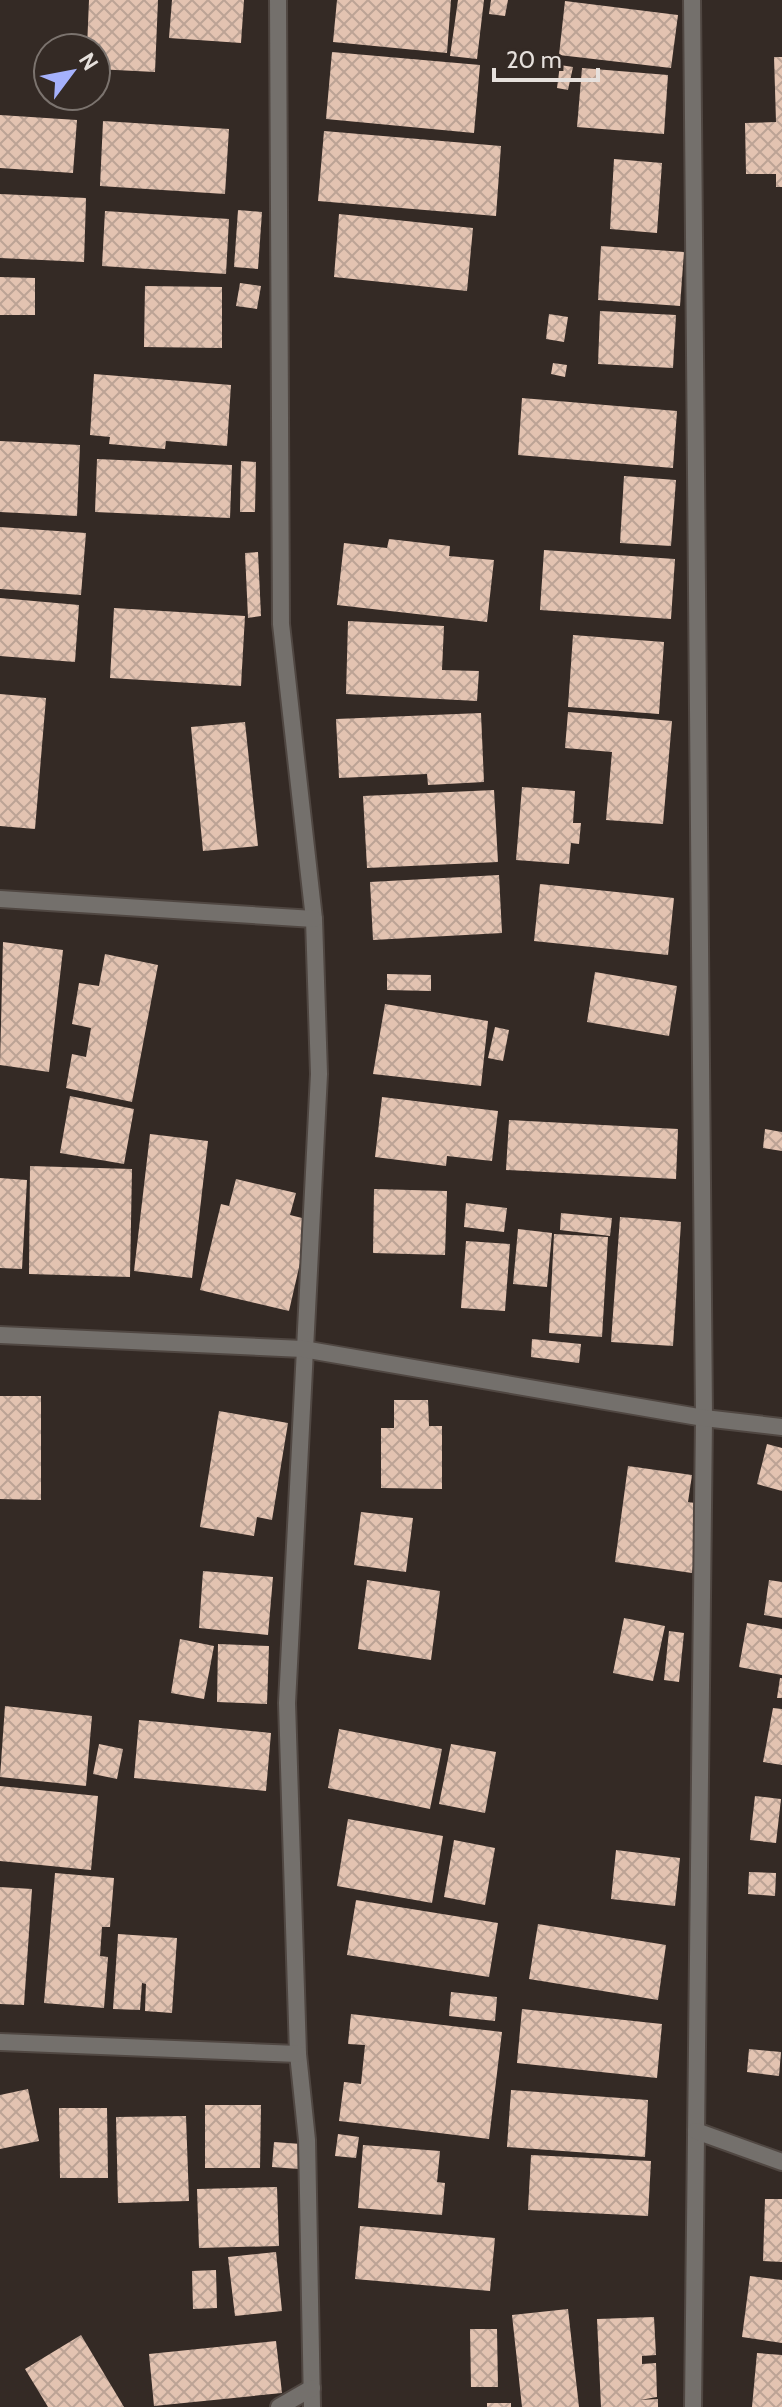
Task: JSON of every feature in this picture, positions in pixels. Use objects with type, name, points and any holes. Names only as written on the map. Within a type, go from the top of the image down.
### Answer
[{"type":"street","points":[[278,0],[281,624],[314,919],[319,1074],[287,1703],[298,2054],[307,2140],[312,2407]]},
{"type":"street","points":[[692,0],[704,1418],[693,2406]]},
{"type":"street","points":[[0,899],[314,919]]},
{"type":"street","points":[[0,1335],[303,1349],[704,1418],[782,1427]]},
{"type":"street","points":[[0,2042],[298,2054]]},
{"type":"street","points":[[696,2131],[782,2162]]},
{"type":"street","points":[[279,2407],[312,2388]]},
{"type":"building","points":[[89,0],[158,0],[155,72],[112,70],[112,32],[88,32]]},
{"type":"building","points":[[172,0],[244,0],[241,43],[169,38]]},
{"type":"building","points":[[337,0],[451,0],[447,53],[333,42]]},
{"type":"building","points":[[458,0],[484,0],[477,59],[450,56]]},
{"type":"building","points":[[491,0],[508,0],[505,16],[489,14]]},
{"type":"building","points":[[565,1],[678,15],[671,68],[559,55]]},
{"type":"building","points":[[332,52],[480,65],[474,133],[326,119]]},
{"type":"building","points":[[774,57],[782,57],[782,187],[776,187],[776,174],[746,174],[745,123],[776,122]]},
{"type":"building","points":[[560,65],[573,67],[568,90],[557,88]]},
{"type":"building","points":[[582,68],[668,75],[664,134],[577,127]]},
{"type":"building","points":[[0,115],[77,120],[73,173],[0,168]]},
{"type":"building","points":[[103,121],[229,129],[225,194],[100,186]]},
{"type":"building","points":[[324,131],[501,146],[496,216],[318,201]]},
{"type":"building","points":[[614,159],[662,163],[657,233],[610,229]]},
{"type":"building","points":[[0,194],[86,198],[84,262],[0,258]]},
{"type":"building","points":[[238,210],[262,212],[258,269],[234,267]]},
{"type":"building","points":[[105,211],[229,219],[226,274],[102,266]]},
{"type":"building","points":[[339,214],[473,228],[467,291],[334,277]]},
{"type":"building","points":[[601,246],[684,252],[680,306],[598,300]]},
{"type":"building","points":[[0,277],[35,278],[35,315],[0,315]]},
{"type":"building","points":[[240,283],[261,286],[257,309],[236,306]]},
{"type":"building","points":[[145,286],[222,287],[222,348],[144,347]]},
{"type":"building","points":[[600,311],[676,315],[673,368],[598,364]]},
{"type":"building","points":[[549,314],[568,317],[564,342],[546,339]]},
{"type":"building","points":[[553,363],[567,365],[565,377],[551,374]]},
{"type":"building","points":[[94,374],[231,385],[227,446],[166,441],[165,449],[109,444],[110,437],[90,435]]},
{"type":"building","points":[[522,398],[677,411],[673,468],[518,455]]},
{"type":"building","points":[[0,441],[80,445],[77,516],[0,512]]},
{"type":"building","points":[[97,459],[232,465],[230,518],[95,512]]},
{"type":"building","points":[[241,461],[256,462],[255,512],[240,512]]},
{"type":"building","points":[[624,476],[676,480],[671,546],[620,543]]},
{"type":"building","points":[[0,527],[86,533],[81,595],[0,589]]},
{"type":"building","points":[[389,539],[450,546],[449,556],[494,560],[487,622],[337,605],[344,543],[387,548]]},
{"type":"building","points":[[544,550],[675,559],[671,619],[540,610]]},
{"type":"building","points":[[258,552],[261,616],[248,618],[245,553]]},
{"type":"building","points":[[0,598],[79,605],[75,662],[0,656]]},
{"type":"building","points":[[114,608],[245,616],[241,686],[110,678]]},
{"type":"building","points":[[348,621],[444,626],[442,670],[479,671],[477,701],[346,694]]},
{"type":"building","points":[[573,635],[664,642],[659,714],[568,707]]},
{"type":"building","points":[[0,694],[46,698],[35,829],[0,826]]},
{"type":"building","points":[[568,712],[672,721],[663,824],[606,820],[612,752],[565,748]]},
{"type":"building","points":[[481,713],[484,782],[428,785],[427,774],[339,778],[336,719]]},
{"type":"building","points":[[245,722],[258,846],[203,851],[191,727]]},
{"type":"building","points":[[522,787],[575,791],[573,823],[581,823],[579,844],[571,843],[569,864],[516,860]]},
{"type":"building","points":[[494,790],[498,862],[367,868],[363,796]]},
{"type":"building","points":[[499,875],[502,933],[373,940],[370,882]]},
{"type":"building","points":[[540,884],[674,898],[668,955],[534,941]]},
{"type":"building","points":[[3,942],[63,950],[49,1072],[0,1065]]},
{"type":"building","points":[[105,954],[158,965],[132,1102],[66,1088],[72,1054],[86,1057],[91,1028],[72,1024],[79,983],[99,986]]},
{"type":"building","points":[[595,972],[677,986],[669,1036],[587,1022]]},
{"type":"building","points":[[387,974],[431,975],[431,991],[387,990]]},
{"type":"building","points":[[385,1004],[488,1021],[481,1086],[373,1074]]},
{"type":"building","points":[[495,1027],[509,1030],[503,1061],[488,1058]]},
{"type":"building","points":[[70,1096],[134,1109],[124,1164],[60,1153]]},
{"type":"building","points":[[382,1097],[498,1111],[492,1161],[447,1156],[446,1166],[375,1157]]},
{"type":"building","points":[[509,1120],[678,1129],[676,1179],[506,1170]]},
{"type":"building","points":[[765,1129],[782,1132],[782,1151],[763,1148]]},
{"type":"building","points":[[150,1134],[208,1141],[192,1278],[134,1271]]},
{"type":"building","points":[[30,1166],[132,1169],[130,1277],[29,1274]]},
{"type":"building","points":[[0,1178],[27,1180],[22,1269],[0,1268]]},
{"type":"building","points":[[236,1179],[296,1193],[290,1215],[310,1220],[289,1311],[200,1290],[221,1204],[229,1206]]},
{"type":"building","points":[[374,1189],[447,1191],[445,1255],[373,1253]]},
{"type":"building","points":[[466,1203],[507,1208],[504,1232],[464,1227]]},
{"type":"building","points":[[561,1213],[612,1218],[610,1236],[560,1230]]},
{"type":"building","points":[[620,1217],[681,1222],[673,1346],[611,1342]]},
{"type":"building","points":[[518,1229],[552,1233],[547,1287],[513,1284]]},
{"type":"building","points":[[554,1234],[608,1237],[602,1337],[549,1333]]},
{"type":"building","points":[[466,1241],[510,1244],[505,1311],[461,1308]]},
{"type":"building","points":[[532,1339],[581,1344],[579,1363],[531,1357]]},
{"type":"building","points":[[0,1396],[41,1396],[41,1500],[0,1499]]},
{"type":"building","points":[[394,1400],[428,1400],[429,1426],[442,1426],[442,1489],[381,1488],[381,1428],[394,1428]]},
{"type":"building","points":[[219,1411],[288,1423],[272,1520],[257,1517],[254,1536],[200,1527]]},
{"type":"building","points":[[767,1444],[782,1448],[782,1491],[757,1484]]},
{"type":"building","points":[[628,1466],[692,1475],[688,1502],[702,1504],[692,1573],[615,1562]]},
{"type":"building","points":[[361,1512],[413,1518],[406,1572],[354,1565]]},
{"type":"building","points":[[203,1571],[273,1577],[268,1635],[199,1628]]},
{"type":"building","points":[[367,1580],[440,1591],[431,1660],[358,1649]]},
{"type":"building","points":[[769,1580],[782,1582],[782,1618],[764,1615]]},
{"type":"building","points":[[624,1618],[665,1626],[653,1681],[613,1673]]},
{"type":"building","points":[[747,1623],[782,1629],[782,1675],[739,1667]]},
{"type":"building","points":[[669,1631],[684,1633],[679,1682],[664,1680]]},
{"type":"building","points":[[180,1639],[214,1646],[204,1699],[171,1693]]},
{"type":"building","points":[[218,1644],[269,1646],[267,1704],[217,1702]]},
{"type":"building","points":[[780,1678],[782,1698],[777,1698]]},
{"type":"building","points":[[5,1706],[92,1716],[86,1786],[0,1777]]},
{"type":"building","points":[[773,1708],[782,1709],[782,1765],[763,1762]]},
{"type":"building","points":[[139,1720],[271,1733],[266,1791],[134,1778]]},
{"type":"building","points":[[339,1729],[442,1749],[430,1809],[328,1788]]},
{"type":"building","points":[[99,1744],[123,1749],[117,1779],[93,1774]]},
{"type":"building","points":[[451,1744],[496,1752],[485,1813],[439,1804]]},
{"type":"building","points":[[0,1786],[98,1796],[91,1870],[0,1861]]},
{"type":"building","points":[[755,1796],[781,1799],[776,1843],[750,1840]]},
{"type":"building","points":[[348,1819],[443,1836],[432,1903],[337,1886]]},
{"type":"building","points":[[454,1840],[495,1848],[485,1905],[444,1897]]},
{"type":"building","points":[[616,1850],[680,1858],[675,1906],[611,1899]]},
{"type":"building","points":[[749,1872],[776,1873],[775,1896],[748,1894]]},
{"type":"building","points":[[55,1873],[114,1878],[110,1927],[102,1927],[100,1956],[108,1957],[104,2008],[44,2003]]},
{"type":"building","points":[[0,1887],[32,1889],[24,2005],[0,2004]]},
{"type":"building","points":[[356,1900],[498,1923],[489,1977],[347,1955]]},
{"type":"building","points":[[538,1924],[666,1945],[658,2000],[529,1979]]},
{"type":"building","points":[[118,1934],[177,1938],[172,2013],[145,2011],[146,1984],[142,1983],[140,2010],[113,2009]]},
{"type":"building","points":[[451,1992],[497,1997],[495,2021],[449,2016]]},
{"type":"building","points":[[522,2009],[662,2024],[657,2078],[517,2063]]},
{"type":"building","points":[[351,2014],[502,2032],[489,2139],[339,2121],[344,2082],[361,2084],[365,2045],[348,2044]]},
{"type":"building","points":[[749,2049],[781,2052],[779,2076],[747,2072]]},
{"type":"building","points":[[28,2089],[39,2141],[0,2149],[0,2095]]},
{"type":"building","points":[[511,2090],[648,2100],[645,2157],[507,2147]]},
{"type":"building","points":[[205,2105],[261,2105],[260,2168],[205,2168]]},
{"type":"building","points":[[59,2108],[107,2108],[108,2178],[60,2178]]},
{"type":"building","points":[[186,2116],[189,2201],[118,2203],[116,2117]]},
{"type":"building","points":[[338,2134],[359,2137],[356,2158],[335,2156]]},
{"type":"building","points":[[274,2142],[301,2144],[299,2169],[272,2167]]},
{"type":"building","points":[[363,2145],[440,2151],[437,2182],[445,2183],[442,2215],[358,2208]]},
{"type":"building","points":[[531,2155],[651,2161],[648,2216],[528,2210]]},
{"type":"building","points":[[277,2187],[279,2246],[199,2248],[197,2189]]},
{"type":"building","points":[[765,2199],[782,2199],[782,2262],[763,2261]]},
{"type":"building","points":[[360,2226],[495,2238],[490,2291],[355,2279]]},
{"type":"building","points":[[276,2252],[282,2311],[235,2316],[228,2257]]},
{"type":"building","points":[[216,2270],[217,2308],[193,2309],[192,2271]]},
{"type":"building","points":[[750,2276],[782,2280],[782,2343],[742,2337]]},
{"type":"building","points":[[568,2309],[579,2407],[522,2407],[512,2315]]},
{"type":"building","points":[[654,2317],[656,2355],[642,2356],[642,2364],[656,2363],[657,2397],[640,2400],[658,2399],[658,2407],[601,2407],[597,2319]]},
{"type":"building","points":[[470,2329],[497,2329],[498,2387],[471,2387]]},
{"type":"building","points":[[81,2335],[124,2407],[48,2407],[25,2369]]},
{"type":"building","points":[[276,2341],[282,2393],[154,2406],[149,2354]]},
{"type":"building","points":[[757,2353],[782,2355],[782,2407],[752,2407]]},
{"type":"building","points":[[487,2403],[511,2403],[511,2407],[487,2407]]}]
